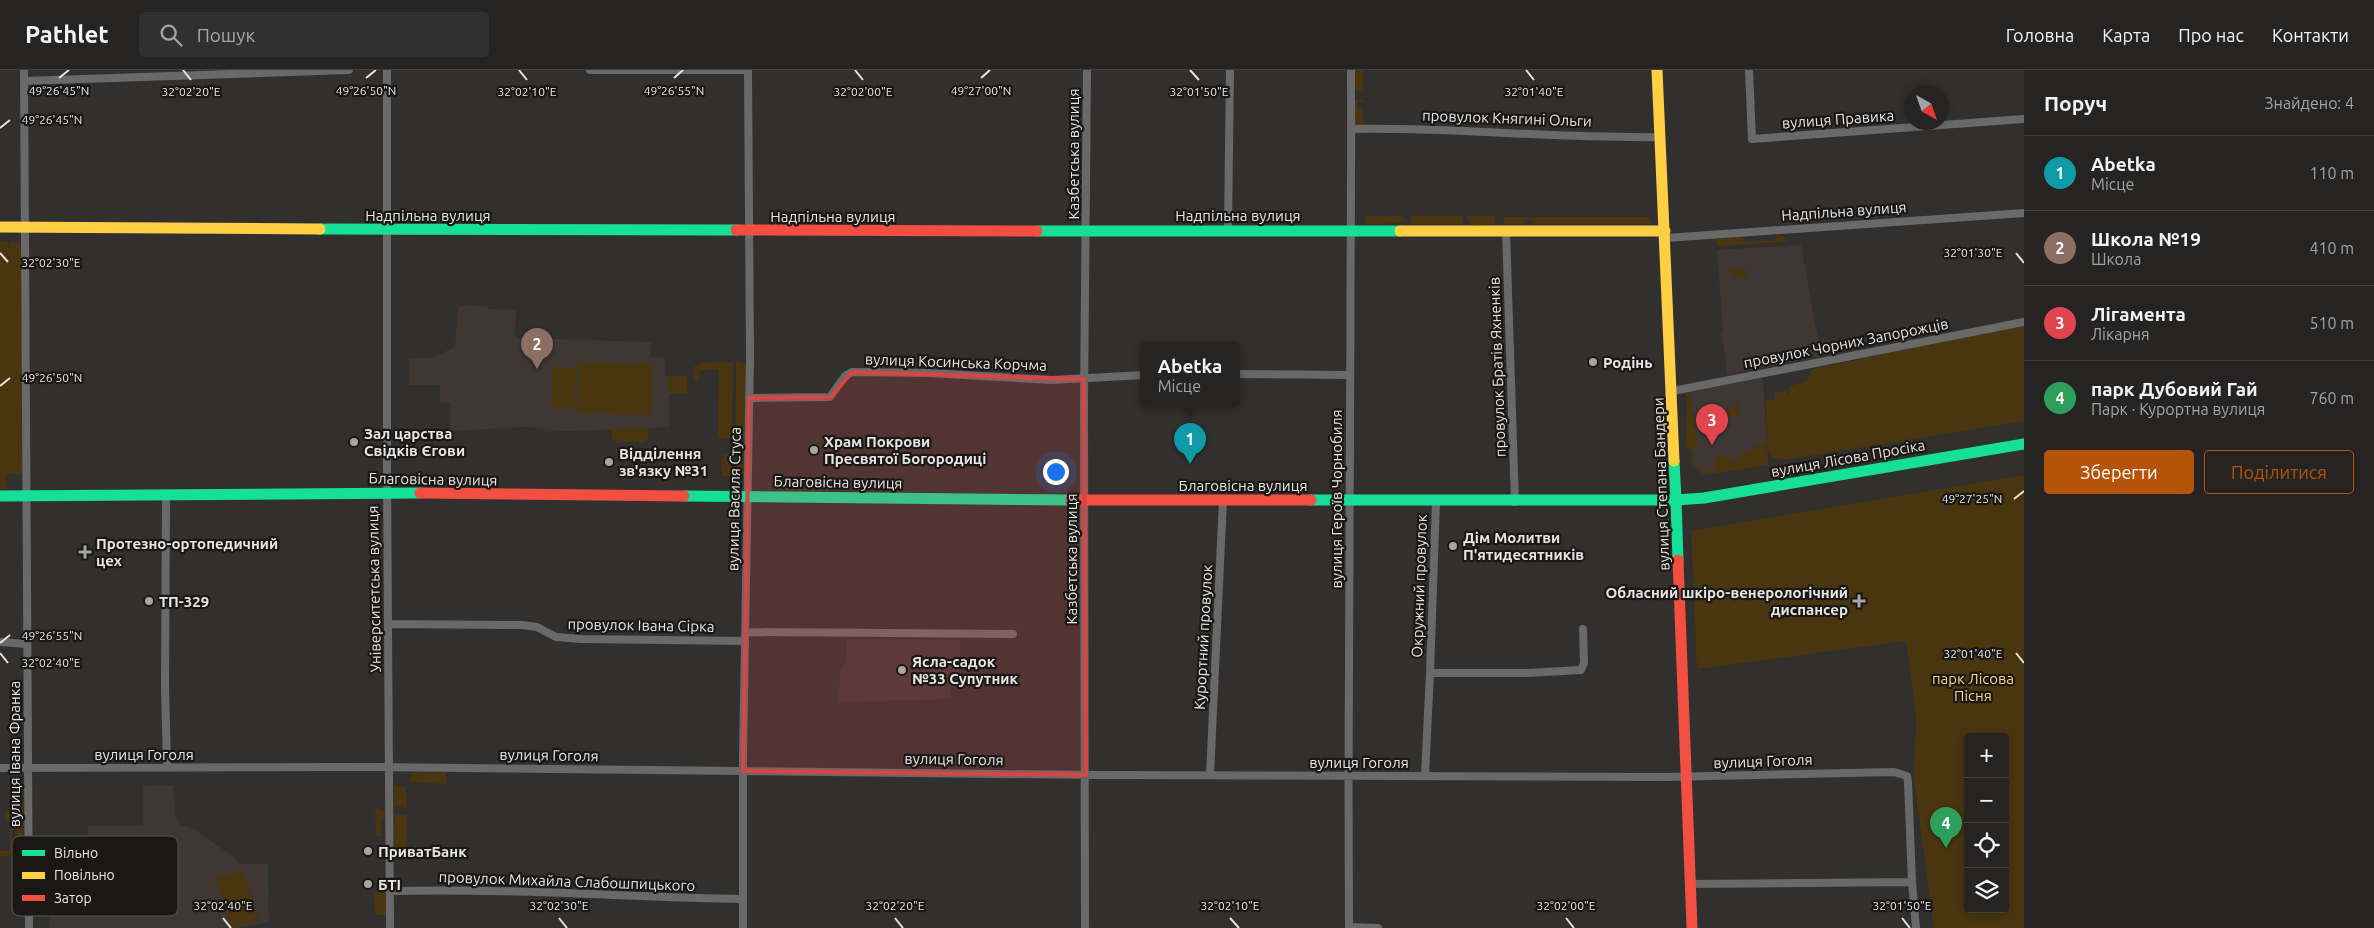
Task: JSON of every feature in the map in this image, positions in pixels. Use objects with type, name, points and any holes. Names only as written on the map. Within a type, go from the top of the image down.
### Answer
[{"type":"main road","name":"вулиця Степана Бандери","points":[[1657,70],[1673,391],[1692,928]]},
{"type":"main road","name":"Надпільна вулиця","points":[[0,227],[388,230],[1351,230],[1666,235]]},
{"type":"main road","name":"вулиця Лісова Просіка","points":[[1676,500],[1704,498],[2024,444]]},
{"type":"main road","name":"Благовісна вулиця","points":[[0,496],[387,493],[1085,500],[1515,502],[1676,500]]},
{"type":"street","name":"вулиця Івана Франка","points":[[24,70],[28,836]]},
{"type":"street","points":[[24,80],[349,70]]},
{"type":"street","name":"Університетська вулиця","points":[[387,70],[390,928]]},
{"type":"street","points":[[590,70],[743,70]]},
{"type":"street","name":"вулиця Василя Стуса","points":[[743,928],[743,771],[749,398],[748,70]]},
{"type":"street","name":"Казбетська вулиця","points":[[1085,928],[1084,379],[1087,70]]},
{"type":"street","points":[[1228,230],[1230,70]]},
{"type":"street","name":"вулиця Героїв Чорнобиля","points":[[1349,928],[1351,70]]},
{"type":"street","name":"вулиця Правика","points":[[1749,70],[1752,138],[2024,119]]},
{"type":"street","name":"провулок Княгині Ольги","points":[[1351,129],[1412,128],[1450,132],[1661,137]]},
{"type":"street","name":"Надпільна вулиця","points":[[1666,235],[2024,213]]},
{"type":"street","name":"провулок Братів Яхненків","points":[[1506,231],[1515,502]]},
{"type":"street","name":"провулок Чорних Запорожців","points":[[1673,391],[2024,322]]},
{"type":"street","name":"вулиця Косинська Корчма","points":[[749,398],[830,397],[845,376],[852,372],[928,373],[1052,380],[1140,376]]},
{"type":"street","points":[[1240,374],[1350,375]]},
{"type":"street","points":[[166,496],[165,687],[167,768]]},
{"type":"street","name":"Курортний провулок","points":[[1210,775],[1223,500]]},
{"type":"street","name":"Окружний провулок","points":[[1425,775],[1436,501]]},
{"type":"street","name":"провулок Івана Сірка","points":[[388,624],[522,625],[536,628],[552,636],[572,639],[1013,634]]},
{"type":"street","name":"Окружний провулок","points":[[1430,673],[1527,673],[1581,670],[1584,663],[1583,629]]},
{"type":"street","points":[[0,642],[27,644]]},
{"type":"street","name":"вулиця Гоголя","points":[[0,768],[389,767],[1086,775],[1686,777],[1894,772],[1907,776],[1912,882]]},
{"type":"street","points":[[1690,884],[1912,882],[1916,928]]},
{"type":"street","name":"провулок Михайла Слабошпицького","points":[[390,891],[511,892],[667,899],[743,899]]},
{"type":"street","points":[[1349,928],[1378,928]]},
{"type":"highlighted area","points":[[852,372],[1084,379],[1086,775],[743,771],[749,398],[831,397]]},
{"type":"shaded area","points":[[1801,245],[1821,356],[1726,375],[1726,360],[1721,333],[1723,331],[1717,250]]},
{"type":"shaded area","points":[[466,305],[488,307],[488,309],[516,310],[515,336],[517,338],[651,342],[650,357],[665,358],[665,376],[669,376],[669,427],[545,432],[544,428],[524,427],[450,431],[451,403],[440,402],[440,385],[409,385],[409,358],[432,358],[455,347],[458,307]]},
{"type":"shaded area","points":[[1763,378],[1768,463],[1704,473],[1693,461],[1687,393]]},
{"type":"shaded area","name":"Ясла-садок №33 Супутник","points":[[846,639],[960,640],[961,688],[951,688],[951,699],[839,702],[840,674],[846,660]]},
{"type":"shaded area","points":[[173,785],[175,814],[181,825],[192,828],[234,857],[240,864],[268,864],[269,922],[236,928],[231,928],[230,925],[228,928],[49,928],[49,916],[178,916],[178,836],[88,836],[88,826],[143,826],[143,786]]},
{"type":"green space","points":[[1355,70],[1363,70],[1363,91],[1355,91]]},
{"type":"green space","points":[[1355,100],[1363,100],[1363,102],[1357,102],[1357,108],[1363,109],[1364,126],[1355,125]]},
{"type":"green space","points":[[1365,216],[1404,216],[1405,223],[1365,224]]},
{"type":"green space","points":[[1410,216],[1463,216],[1463,224],[1412,224]]},
{"type":"green space","points":[[1467,216],[1495,216],[1495,224],[1472,225],[1468,221]]},
{"type":"green space","points":[[1504,217],[1528,217],[1528,220],[1524,220],[1524,224],[1504,224]]},
{"type":"green space","points":[[1530,217],[1649,217],[1651,224],[1533,224]]},
{"type":"green space","points":[[1776,235],[1784,236],[1786,242],[1717,246],[1716,239],[1743,237],[1744,242],[1776,240]]},
{"type":"green space","points":[[0,242],[7,242],[9,252],[9,243],[20,243],[21,246],[22,475],[8,473],[5,477],[7,489],[0,489]]},
{"type":"green space","points":[[1747,268],[1747,277],[1731,278],[1730,269]]},
{"type":"green space","points":[[2024,324],[2024,421],[1784,460],[1772,458],[1767,444],[1768,465],[1704,475],[1691,462],[1691,457],[1693,457],[1693,461],[1704,472],[1716,470],[1714,457],[1726,455],[1735,462],[1743,453],[1751,451],[1754,447],[1767,441],[1766,400],[1775,400],[1774,392],[1787,391],[1788,397],[1790,386],[1807,381],[1813,369],[2012,327],[2019,328]]},
{"type":"green space","points":[[578,362],[652,364],[651,415],[577,413]]},
{"type":"green space","points":[[733,362],[732,438],[718,438],[719,370],[700,370],[698,383],[693,378],[694,367],[699,363]]},
{"type":"green space","points":[[736,362],[741,362],[746,366],[745,437],[743,441],[736,439]]},
{"type":"green space","points":[[552,367],[576,368],[574,409],[551,408]]},
{"type":"green space","points":[[669,376],[687,376],[687,394],[669,394]]},
{"type":"green space","points":[[1687,393],[1690,394],[1697,445],[1692,451],[1686,446]]},
{"type":"green space","points":[[1737,400],[1740,415],[1697,421],[1696,412],[1734,407]]},
{"type":"green space","points":[[649,428],[648,439],[645,442],[617,442],[612,439],[611,429]]},
{"type":"green space","points":[[736,446],[745,446],[745,476],[736,476]]},
{"type":"green space","points":[[722,454],[732,454],[732,476],[722,476]]},
{"type":"green space","name":"Обласний шкіро-венерологічний диспансер","points":[[2024,475],[2024,928],[1934,928],[1914,779],[1916,716],[1906,641],[1697,669],[1691,531]]},
{"type":"green space","points":[[411,773],[446,773],[446,784],[410,782]]},
{"type":"green space","points":[[394,786],[406,787],[407,808],[394,806]]},
{"type":"green space","points":[[16,788],[23,788],[23,836],[17,836]]},
{"type":"green space","points":[[375,806],[385,813],[381,821],[381,836],[376,836]]},
{"type":"green space","points":[[5,812],[12,812],[12,852],[9,856],[0,856],[0,851],[10,851],[10,821],[5,821]]},
{"type":"green space","points":[[395,815],[407,815],[407,858],[395,857]]},
{"type":"green space","points":[[12,869],[12,903],[11,870]]},
{"type":"green space","points":[[243,870],[259,921],[231,928],[216,878]]},
{"type":"green space","points":[[385,890],[386,915],[375,915],[374,891]]},
{"type":"traffic: fast","points":[[320,229],[736,230]]},
{"type":"traffic: fast","points":[[1037,231],[1400,231]]},
{"type":"traffic: fast","points":[[1678,560],[1676,500],[1704,498],[2024,444]]},
{"type":"traffic: fast","points":[[1311,500],[1676,500],[1674,461]]},
{"type":"traffic: fast","points":[[0,496],[420,493]]},
{"type":"traffic: fast","points":[[684,496],[1071,500]]},
{"type":"traffic: slow","points":[[1657,70],[1674,461]]},
{"type":"traffic: slow","points":[[0,227],[320,229]]},
{"type":"traffic: slow","points":[[1400,231],[1665,231]]},
{"type":"traffic: jam","points":[[736,230],[1037,231]]},
{"type":"traffic: jam","points":[[420,493],[684,496]]},
{"type":"traffic: jam","points":[[1071,500],[1311,500]]},
{"type":"traffic: jam","points":[[1678,560],[1692,928]]},
{"type":"place","name":"Родінь","points":[[1593,362]]},
{"type":"place","name":"Школа №19","points":[[537,369]]},
{"type":"place","name":"Зал царства Свідків Єгови","points":[[354,442]]},
{"type":"place","name":"Лігамента","points":[[1712,445]]},
{"type":"place","name":"Храм Покрови Пресвятої Богородиці","points":[[814,450]]},
{"type":"place","name":"Відділення зв'язку №31","points":[[609,462]]},
{"type":"place","name":"Abetka","points":[[1190,464]]},
{"type":"place","name":"Дім Молитви П'ятидесятників","points":[[1453,546]]},
{"type":"place","name":"Протезно-ортопедичний цех","points":[[85,552]]},
{"type":"place","name":"ТП-329","points":[[149,601]]},
{"type":"place","name":"Обласний шкіро-венерологічний диспансер","points":[[1859,601]]},
{"type":"place","name":"Ясла-садок №33 Супутник","points":[[902,670]]},
{"type":"place","name":"парк Дубовий Гай","points":[[1946,848]]},
{"type":"place","name":"ПриватБанк","points":[[368,851]]},
{"type":"place","name":"БТІ","points":[[368,884]]},
{"type":"park label","name":"парк Лісова Пісня","points":[[1973,686]]}]
